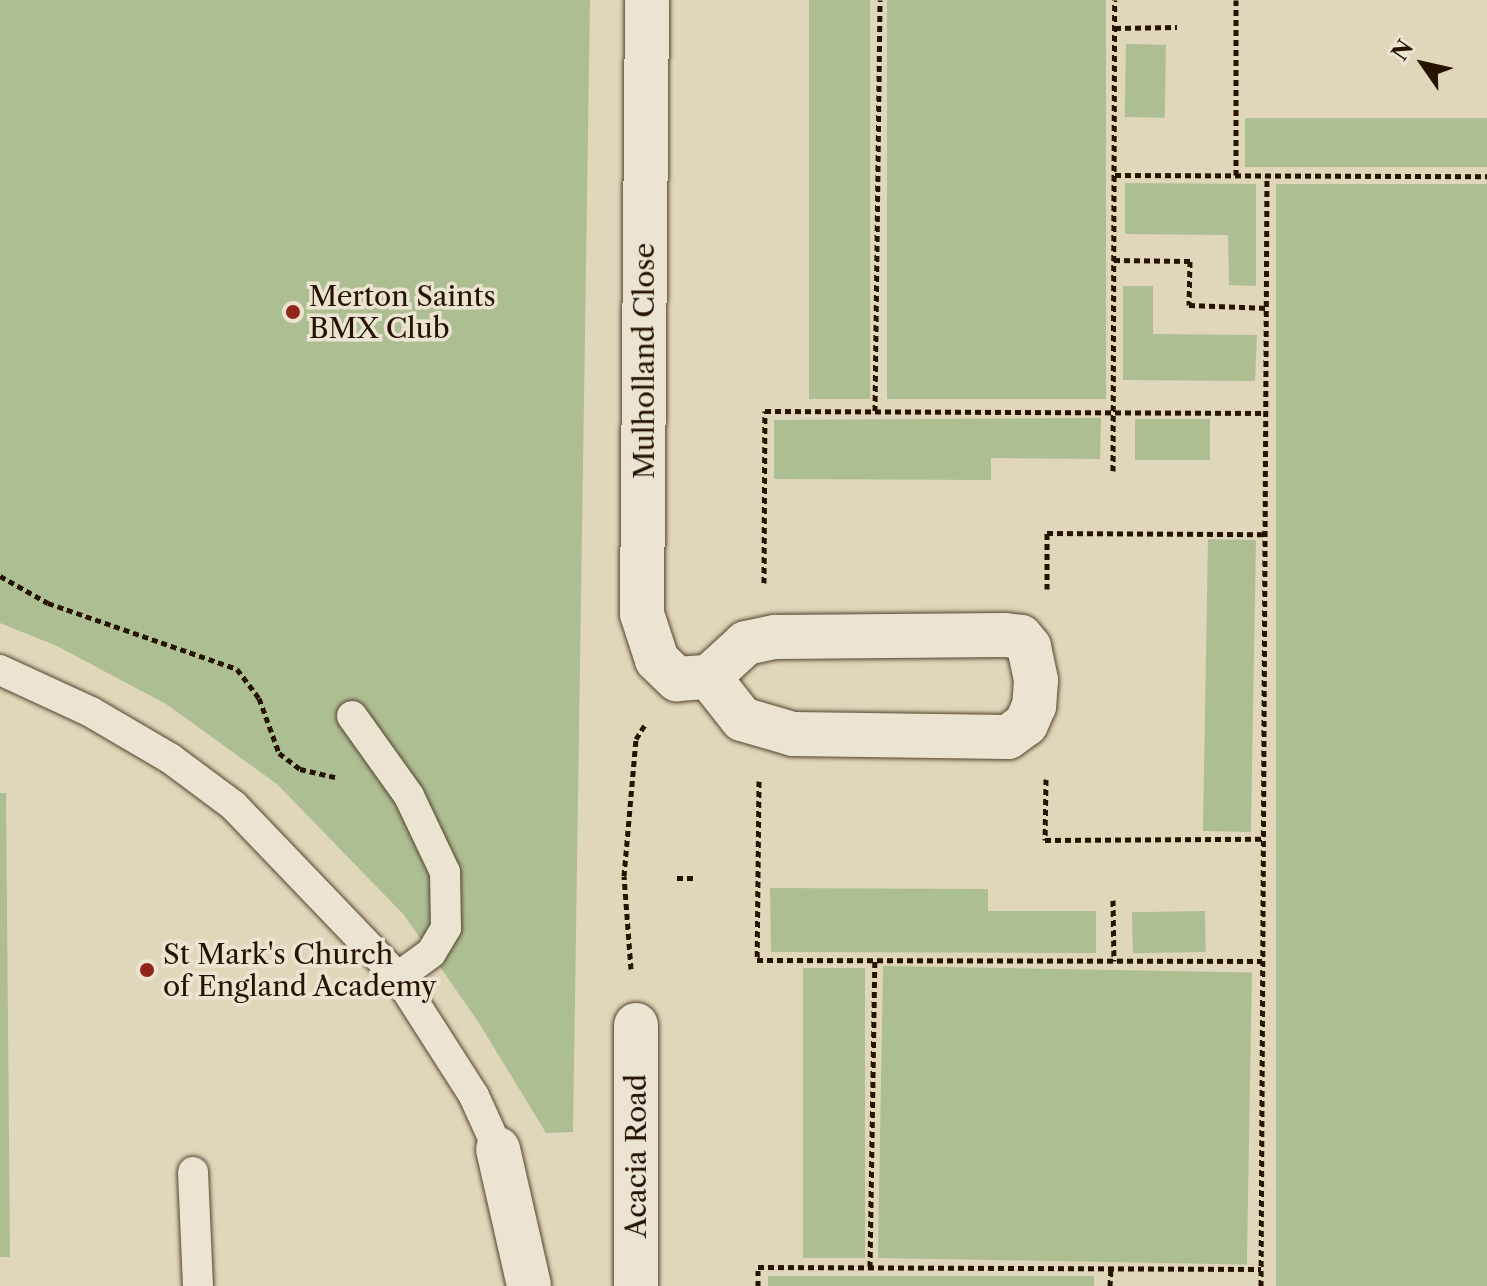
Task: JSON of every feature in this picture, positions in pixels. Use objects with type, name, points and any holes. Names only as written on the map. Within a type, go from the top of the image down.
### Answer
[{"type":"street","name":"Mulholland Close","points":[[647,0],[642,614],[657,660],[677,679],[709,677]]},
{"type":"street","points":[[990,635],[1021,637],[1035,661],[1036,680],[1034,706],[1026,724],[1008,737],[793,734],[742,719],[709,677],[746,643],[775,637],[990,635]]},
{"type":"street","name":"Acacia Road","points":[[636,1025],[636,1286]]},
{"type":"street","points":[[498,1149],[529,1286]]},
{"type":"lane","points":[[0,670],[91,712],[171,759],[233,805],[398,977],[474,1096],[498,1149]]},
{"type":"lane","points":[[352,716],[424,821],[445,872],[446,928],[431,953],[398,977]]},
{"type":"lane","points":[[193,1172],[198,1286]]},
{"type":"path","points":[[875,411],[880,0]]},
{"type":"path","points":[[1113,471],[1115,0]]},
{"type":"path","points":[[1236,0],[1236,175]]},
{"type":"path","points":[[1115,28],[1177,27]]},
{"type":"path","points":[[1115,175],[1487,176]]},
{"type":"path","points":[[1261,1286],[1269,308],[1267,176]]},
{"type":"path","points":[[1114,260],[1190,261],[1189,305],[1269,308]]},
{"type":"path","points":[[764,595],[765,411],[1268,413]]},
{"type":"path","points":[[1047,602],[1047,533],[1266,534]]},
{"type":"path","points":[[0,576],[48,603],[237,669],[259,698],[279,753],[300,769],[340,778]]},
{"type":"path","points":[[636,1025],[624,876],[636,739],[651,715]]},
{"type":"path","points":[[1046,770],[1045,840],[1263,839]]},
{"type":"path","points":[[759,772],[757,960],[1262,961]]},
{"type":"path","points":[[677,878],[696,878]]},
{"type":"path","points":[[1113,900],[1114,961]]},
{"type":"path","points":[[870,1267],[875,961]]},
{"type":"path","points":[[758,1286],[758,1267],[1261,1269]]},
{"type":"path","points":[[1110,1286],[1111,1269]]},
{"type":"green space","name":"Merton Saints BMX Club","points":[[0,0],[590,0],[573,1132],[546,1133],[479,1023],[404,915],[277,784],[166,704],[57,646],[0,623]]},
{"type":"green space","points":[[809,0],[870,0],[870,399],[809,399]]},
{"type":"green space","points":[[887,0],[1106,0],[1106,399],[887,399]]},
{"type":"green space","points":[[1126,44],[1166,45],[1165,118],[1125,117]]},
{"type":"green space","points":[[1245,118],[1487,118],[1487,167],[1245,167]]},
{"type":"green space","points":[[1125,183],[1256,184],[1256,286],[1229,285],[1228,235],[1125,234]]},
{"type":"green space","points":[[1276,184],[1487,184],[1487,1286],[1276,1286]]},
{"type":"green space","points":[[1123,286],[1153,286],[1153,334],[1257,335],[1255,381],[1123,380]]},
{"type":"green space","points":[[1101,418],[1100,459],[991,458],[991,480],[774,479],[774,420]]},
{"type":"green space","points":[[1135,419],[1210,419],[1210,460],[1135,460]]},
{"type":"green space","points":[[1208,539],[1256,540],[1251,832],[1203,831]]},
{"type":"green space","points":[[0,793],[6,793],[10,1257],[0,1257]]},
{"type":"green space","points":[[770,888],[988,889],[988,911],[1096,911],[1096,953],[771,952]]},
{"type":"green space","points":[[1205,911],[1206,952],[1133,953],[1132,912]]},
{"type":"green space","points":[[883,966],[1252,972],[1247,1264],[878,1258]]},
{"type":"green space","points":[[803,968],[865,968],[865,1258],[803,1258]]},
{"type":"green space","points":[[768,1276],[1094,1276],[1094,1286],[768,1286]]},
{"type":"place","name":"Merton Saints BMX Club","points":[[293,312]]},
{"type":"place","name":"St Mark's Church of England Academy","points":[[147,970]]}]
